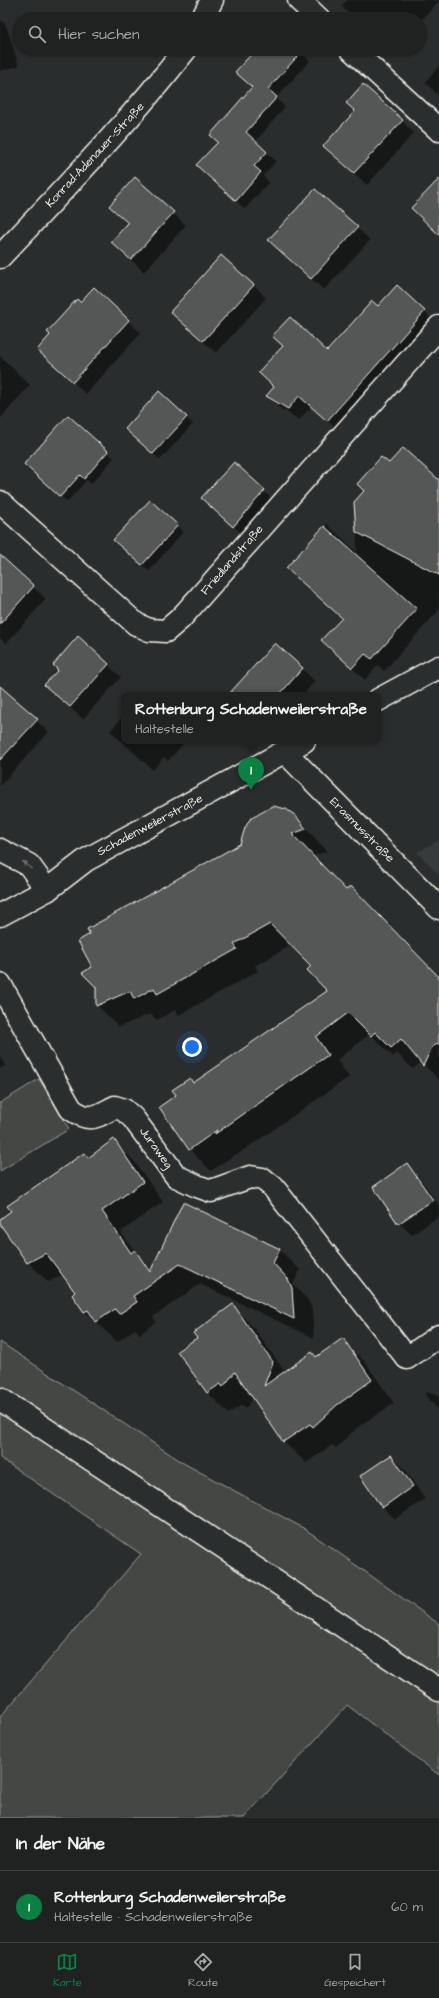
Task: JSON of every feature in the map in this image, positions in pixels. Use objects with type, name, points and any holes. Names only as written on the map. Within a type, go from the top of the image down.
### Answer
[{"type":"street","points":[[206,12],[212,0]]},
{"type":"street","points":[[299,0],[312,12]]},
{"type":"street","name":"Konrad-Adenauer-Straße","points":[[0,257],[113,137],[146,100],[181,56]]},
{"type":"street","points":[[360,56],[439,130]]},
{"type":"street","name":"Friedlandstraße","points":[[0,502],[136,624],[149,630],[166,631],[181,618],[439,327]]},
{"type":"street","points":[[381,698],[439,667]]},
{"type":"street","name":"Schadenweilerstraße","points":[[1,914],[47,890],[86,860],[299,744]]},
{"type":"street","name":"Erasmusstraße","points":[[285,752],[439,908]]},
{"type":"street","points":[[0,850],[29,865],[47,890]]},
{"type":"street","name":"Juraweg","points":[[0,984],[71,1109],[82,1117],[93,1117],[115,1107],[124,1110],[133,1118],[176,1176],[197,1186],[211,1191],[250,1177],[263,1178],[273,1187],[407,1358],[439,1336]]},
{"type":"street","points":[[0,1399],[439,1690]]},
{"type":"shaded area","points":[[439,840],[439,875],[417,852]]},
{"type":"shaded area","points":[[39,1079],[69,1129],[0,1171],[0,1103]]},
{"type":"shaded area","points":[[0,1342],[185,1464],[305,1529],[439,1624],[439,1775],[347,1705],[244,1818],[0,1818],[0,1717],[141,1554],[0,1458]]},
{"type":"building","points":[[250,56],[298,56],[268,89],[277,97],[246,132],[267,152],[254,166],[261,172],[236,201],[196,165],[218,142],[210,135],[252,87],[235,72]]},
{"type":"building","points":[[363,84],[403,120],[354,173],[323,146],[355,111],[346,103]]},
{"type":"building","points":[[135,177],[174,212],[131,260],[111,242],[128,223],[109,206]]},
{"type":"building","points":[[439,179],[439,235],[411,208]]},
{"type":"building","points":[[315,189],[358,227],[311,279],[268,240]]},
{"type":"building","points":[[221,255],[254,285],[203,341],[170,312]]},
{"type":"building","points":[[397,285],[425,311],[327,421],[299,396],[288,409],[266,396],[274,387],[258,372],[283,346],[272,336],[290,317],[327,351],[372,301],[378,306]]},
{"type":"building","points":[[94,287],[129,320],[73,382],[37,350],[50,335],[47,332],[77,299],[80,302]]},
{"type":"building","points":[[159,391],[187,417],[153,454],[125,429]]},
{"type":"building","points":[[68,415],[108,451],[84,479],[80,475],[60,497],[24,464]]},
{"type":"building","points":[[403,448],[439,480],[439,575],[356,532],[354,502],[364,491],[357,484],[381,457],[389,463]]},
{"type":"building","points":[[234,462],[265,490],[233,527],[201,498]]},
{"type":"building","points":[[150,500],[178,525],[142,565],[113,540]]},
{"type":"building","points":[[324,526],[417,609],[372,659],[365,654],[352,668],[321,640],[342,618],[286,568]]},
{"type":"building","points":[[0,555],[34,586],[0,624]]},
{"type":"building","points":[[78,636],[109,664],[70,707],[44,685],[58,670],[53,665]]},
{"type":"building","points":[[275,643],[303,668],[282,692],[231,692]]},
{"type":"building","points":[[0,686],[38,719],[0,760]]},
{"type":"building","points":[[273,806],[286,809],[296,816],[306,829],[292,834],[346,890],[351,886],[439,977],[439,1043],[432,1047],[423,1066],[401,1039],[391,1048],[375,1032],[371,1036],[348,1013],[316,1037],[328,1055],[215,1134],[217,1130],[189,1150],[159,1107],[176,1095],[172,1090],[190,1078],[193,1083],[327,991],[307,970],[311,966],[270,924],[234,944],[237,949],[157,994],[154,988],[134,999],[130,991],[96,1006],[96,987],[82,973],[92,967],[78,941],[90,934],[87,929],[240,844],[245,828],[250,819]]},
{"type":"building","points":[[114,1139],[143,1182],[102,1211],[131,1253],[135,1250],[150,1272],[183,1202],[280,1249],[273,1263],[288,1279],[292,1288],[294,1319],[180,1264],[133,1296],[137,1302],[119,1314],[115,1309],[96,1322],[88,1310],[84,1312],[72,1295],[75,1292],[46,1253],[27,1263],[0,1224],[0,1219],[11,1211],[7,1206],[84,1153],[88,1158]]},
{"type":"building","points":[[407,1163],[433,1200],[398,1224],[373,1187]]},
{"type":"building","points":[[233,1304],[273,1362],[264,1386],[312,1352],[316,1357],[343,1338],[372,1380],[337,1405],[313,1427],[310,1424],[283,1442],[235,1372],[223,1387],[220,1384],[207,1393],[177,1351],[197,1338],[193,1333]]},
{"type":"building","points":[[391,1455],[413,1486],[382,1508],[360,1476]]},
{"type":"place","name":"Rottenburg Schadenweilerstraße","points":[[251,790]]}]
